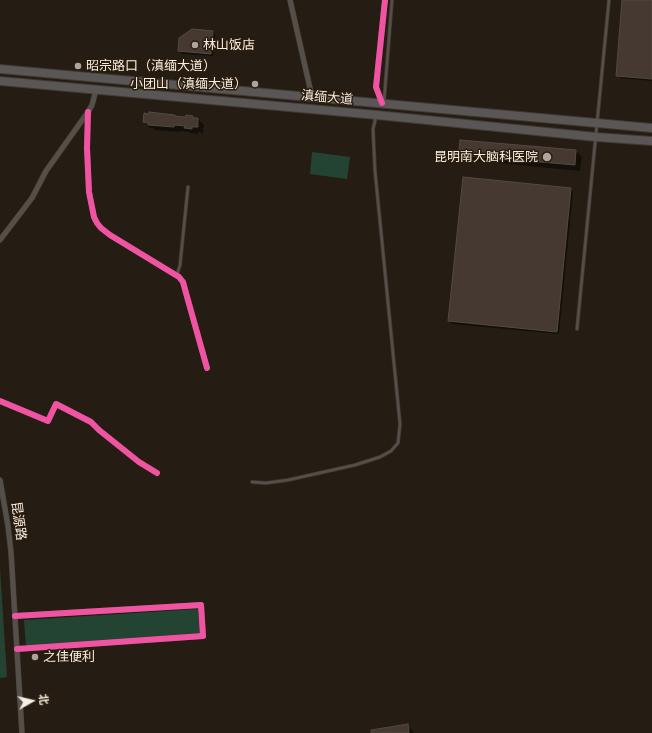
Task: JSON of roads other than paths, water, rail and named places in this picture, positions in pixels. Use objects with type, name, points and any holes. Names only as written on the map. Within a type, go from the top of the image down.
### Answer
[{"type":"main road","name":"滇缅大道","points":[[0,68],[652,128]]},
{"type":"main road","name":"滇缅大道","points":[[0,81],[652,141]]},
{"type":"street","points":[[290,0],[312,97]]},
{"type":"street","points":[[383,103],[376,87],[384,0]]},
{"type":"street","points":[[0,240],[32,198],[46,171],[88,112],[92,105],[96,90]]},
{"type":"street","points":[[88,112],[87,148],[89,192],[94,216],[101,228],[110,235],[179,277],[183,282],[207,368]]},
{"type":"street","points":[[0,401],[48,421],[56,404],[91,422],[139,462],[157,473]]},
{"type":"street","name":"昆源路","points":[[0,480],[8,526],[22,733]]},
{"type":"street","points":[[15,616],[201,604],[203,636],[17,649]]},
{"type":"lane","points":[[383,103],[392,0]]},
{"type":"lane","points":[[577,329],[609,0]]},
{"type":"lane","points":[[252,482],[266,483],[288,480],[355,465],[380,457],[391,451],[398,443],[400,424],[375,170],[373,129],[377,115]]},
{"type":"lane","points":[[177,276],[180,265],[188,187]]},
{"type":"place","name":"林山饭店","points":[[195,45]]},
{"type":"place","name":"昭宗路口（滇缅大道）","points":[[78,66]]},
{"type":"place","name":"小团山（滇缅大道）","points":[[255,84]]},
{"type":"place","name":"昆明南大脑科医院","points":[[547,157]]},
{"type":"place","name":"之佳便利","points":[[35,657]]}]
